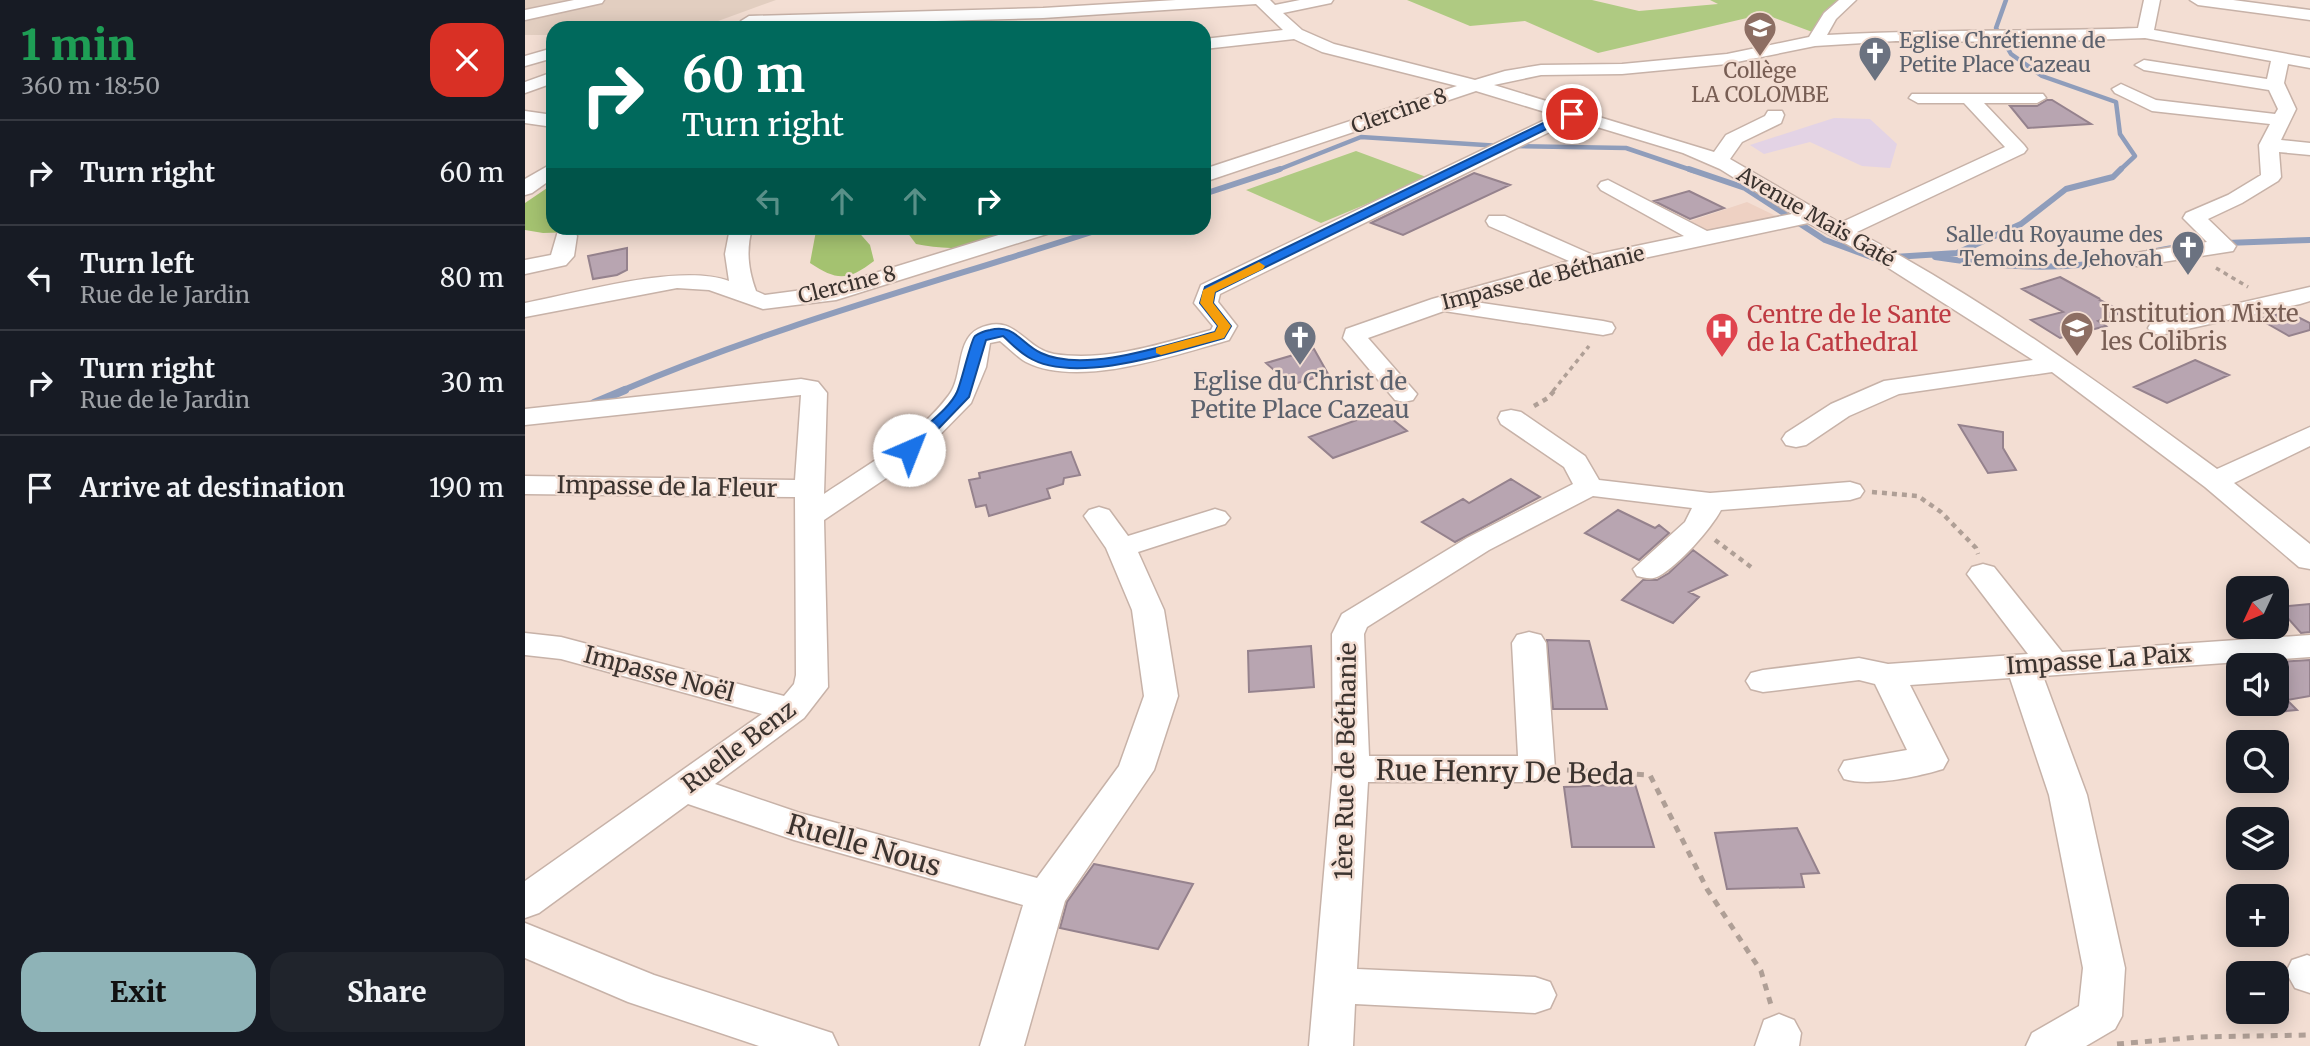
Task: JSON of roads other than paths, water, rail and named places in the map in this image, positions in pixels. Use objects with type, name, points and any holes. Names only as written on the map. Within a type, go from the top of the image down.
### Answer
[{"type":"street","points":[[525,15],[596,0]]},
{"type":"street","points":[[749,21],[1043,13],[1251,0]]},
{"type":"street","points":[[1267,5],[1325,0]]},
{"type":"street","points":[[1815,41],[1830,16],[1848,0]]},
{"type":"street","points":[[2145,33],[2152,0]]},
{"type":"street","points":[[2198,0],[2310,15]]},
{"type":"street","name":"Avenue Maïs Gaté","points":[[1267,5],[1296,34],[1328,48],[1474,85],[1690,149],[1717,161],[1806,216],[1889,258],[2057,364],[2215,481],[2310,560]]},
{"type":"street","points":[[525,26],[544,28]]},
{"type":"street","name":"Clercine 8","points":[[1211,174],[1474,85],[1541,70],[1622,69],[1727,59],[1815,41],[1896,36],[2014,37],[2145,33],[2310,63]]},
{"type":"street","points":[[1211,43],[1296,34]]},
{"type":"street","points":[[525,61],[546,55]]},
{"type":"street","points":[[2137,259],[2187,252],[2219,241],[2194,218],[2235,199],[2271,177],[2269,145],[2285,115],[2277,86],[2280,59]]},
{"type":"street","points":[[2144,65],[2277,86]]},
{"type":"street","points":[[525,88],[546,80]]},
{"type":"street","points":[[2121,89],[2153,105],[2285,115],[2310,110]]},
{"type":"street","points":[[1918,98],[2037,98]]},
{"type":"street","points":[[1840,231],[2017,149],[1970,99]]},
{"type":"street","points":[[810,502],[909,450],[962,397],[973,367],[978,340],[987,334],[1006,333],[1034,355],[1051,361],[1079,363],[1127,360],[1220,335],[1225,326],[1206,303],[1209,290],[1572,114]]},
{"type":"street","points":[[1717,161],[1731,147],[1733,139],[1774,119],[1775,115]]},
{"type":"street","points":[[525,117],[546,120]]},
{"type":"street","points":[[2269,145],[2310,149]]},
{"type":"street","points":[[525,189],[546,174]]},
{"type":"street","points":[[1608,186],[1705,239]]},
{"type":"street","name":"Impasse de Béthanie","points":[[1404,394],[1355,338],[1355,334],[1440,303],[1590,262],[1806,216]]},
{"type":"street","points":[[1497,221],[1590,262]]},
{"type":"street","points":[[739,235],[736,271],[746,298]]},
{"type":"street","name":"Clercine 8","points":[[525,310],[677,281],[712,283],[746,298],[763,302],[836,293],[1020,235]]},
{"type":"street","points":[[525,267],[558,260],[563,256],[566,236]]},
{"type":"street","points":[[2160,328],[2210,314],[2310,294]]},
{"type":"street","points":[[2280,302],[2310,318]]},
{"type":"street","points":[[1440,303],[1603,328]]},
{"type":"street","points":[[1796,439],[1840,411],[1893,387],[2057,364]]},
{"type":"street","name":"Ruelle Benz","points":[[525,417],[801,387],[809,388],[814,393],[810,502],[814,675],[811,687],[792,710],[525,902]]},
{"type":"street","points":[[1511,418],[1575,462],[1589,487],[1704,514],[1850,491]]},
{"type":"street","points":[[2215,481],[2310,435]]},
{"type":"street","name":"Impasse de la Fleur","points":[[525,485],[810,502]]},
{"type":"street","name":"1ère Rue de Béthanie","points":[[1331,1046],[1338,986],[1351,769],[1348,634],[1353,621],[1478,544],[1589,487]]},
{"type":"street","points":[[1648,569],[1704,514]]},
{"type":"street","points":[[1002,1046],[1046,896],[1136,770],[1161,696],[1148,610],[1121,548],[1099,516]]},
{"type":"street","points":[[1121,548],[1215,518]]},
{"type":"street","points":[[1983,574],[2038,664],[2104,968],[2100,1016],[2048,1046]]},
{"type":"street","name":"Rue Henry De Beda","points":[[1351,769],[1537,769],[1529,643]]},
{"type":"street","name":"Impasse Noël","points":[[525,644],[561,648],[792,710]]},
{"type":"street","name":"Impasse La Paix","points":[[1763,681],[1859,669],[1888,675],[2310,646]]},
{"type":"street","points":[[1857,770],[1930,760],[1888,675]]},
{"type":"street","name":"Ruelle Nous","points":[[684,788],[794,826],[1046,896]]},
{"type":"street","points":[[525,940],[643,989],[816,1046]]},
{"type":"street","points":[[1338,986],[1535,995]]},
{"type":"waterway","points":[[2006,0],[1996,28],[2011,54],[2042,76],[2116,102],[2120,134],[2135,156],[2119,171]]},
{"type":"waterway","points":[[1275,171],[1361,137],[1500,146]]},
{"type":"waterway","points":[[1513,146],[1626,148],[1694,171]]},
{"type":"waterway","points":[[1211,192],[1280,169]]},
{"type":"waterway","points":[[1689,169],[1745,188],[1825,240],[1874,258]]},
{"type":"waterway","points":[[1894,257],[1957,253],[2021,224],[2066,189],[2113,177],[2119,171]]},
{"type":"waterway","points":[[621,391],[800,324],[1082,235]]},
{"type":"waterway","points":[[2226,243],[2310,240]]},
{"type":"waterway","points":[[1935,257],[2013,266],[2051,267],[2102,262],[2185,246]]},
{"type":"waterway","points":[[594,403],[625,390]]},
{"type":"place","name":"Collège LA COLOMBE","points":[[1760,58]]},
{"type":"place","name":"Eglise Chrétienne de Petite Place Cazeau","points":[[1875,83]]},
{"type":"place","name":"Salle du Royaume des Temoins de Jehovah","points":[[2188,277]]},
{"type":"place","name":"Institution Mixte les Colibris","points":[[2077,358]]},
{"type":"place","name":"Centre de le Sante de la Cathedral","points":[[1722,359]]},
{"type":"place","name":"Eglise du Christ de Petite Place Cazeau","points":[[1300,367]]}]
